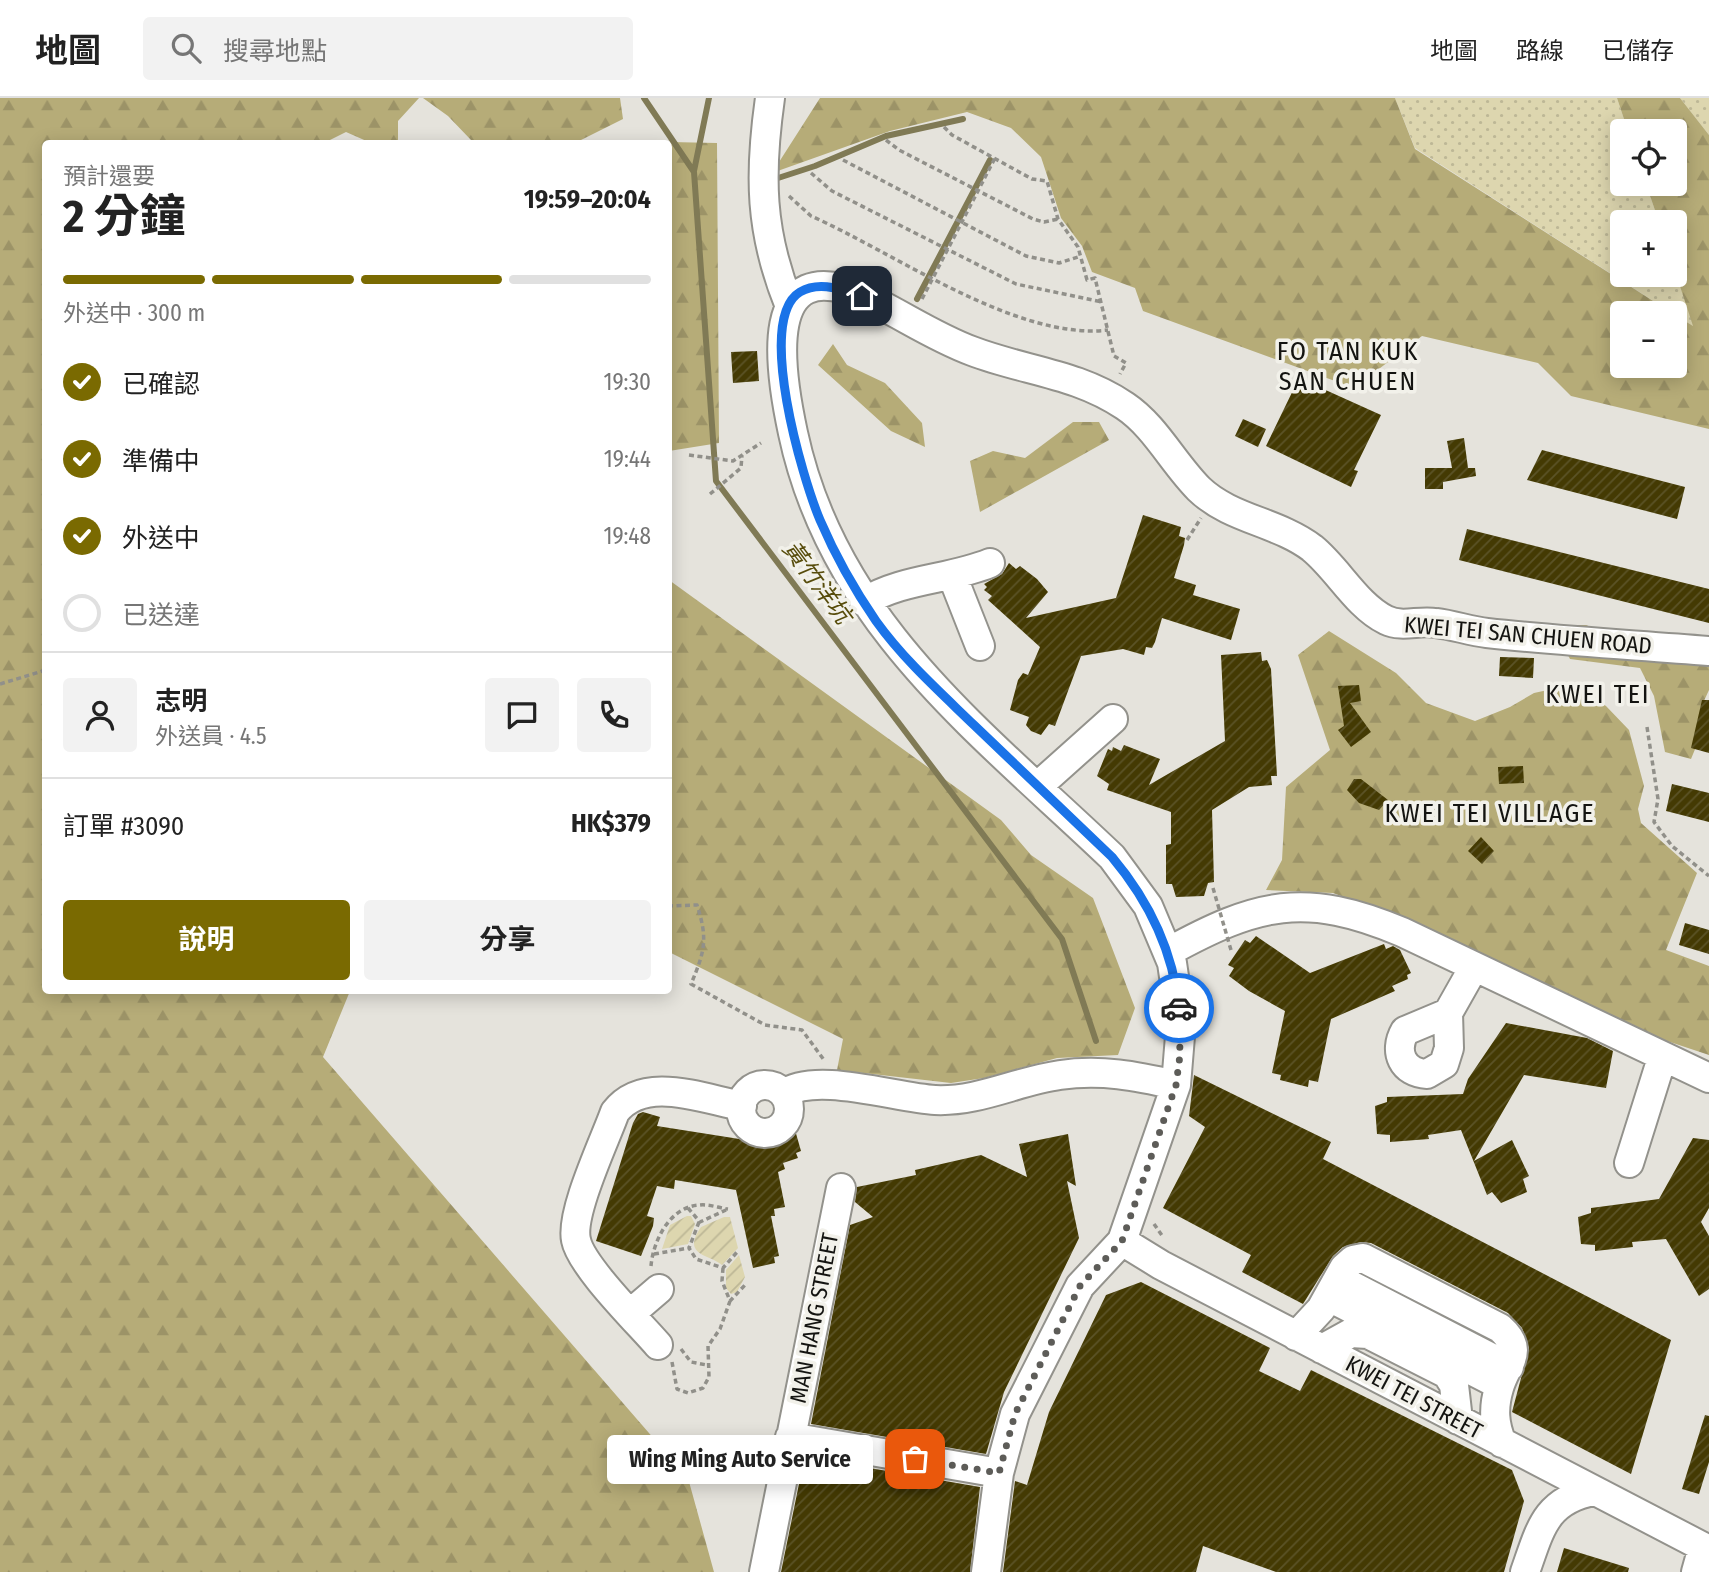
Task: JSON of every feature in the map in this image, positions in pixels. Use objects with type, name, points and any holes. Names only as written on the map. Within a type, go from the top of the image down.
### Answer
[{"type":"street","points":[[770,98],[761,171],[764,217],[776,273],[789,304],[781,335],[788,410],[796,447],[820,519],[864,602],[903,654],[930,684],[1112,857],[1132,880],[1148,906],[1168,952],[1178,993],[1181,1024],[1176,1085],[1122,1241],[1080,1286],[1015,1414],[999,1473],[986,1572]]},
{"type":"street","name":"KWEI TEI SAN CHUEN ROAD","points":[[789,304],[799,293],[815,287],[833,287],[862,296],[934,335],[975,352],[1057,373],[1093,388],[1128,407],[1211,499],[1291,535],[1313,549],[1374,612],[1399,625],[1434,622],[1483,632],[1709,651]]},
{"type":"street","points":[[864,602],[890,589],[990,563]]},
{"type":"street","points":[[952,575],[980,646]]},
{"type":"street","points":[[1038,786],[1113,719]]},
{"type":"street","points":[[1168,952],[1219,924],[1267,909],[1301,907],[1336,910],[1370,918],[1709,1078]]},
{"type":"street","points":[[1448,1013],[1474,967]]},
{"type":"street","points":[[1629,1163],[1662,1058]]},
{"type":"street","points":[[792,1090],[788,1116],[772,1132],[757,1131],[750,1127],[742,1114],[742,1106],[748,1092],[762,1085],[792,1090],[817,1084],[935,1100],[970,1098],[1046,1078],[1088,1072],[1116,1072],[1176,1085]]},
{"type":"street","points":[[667,1348],[631,1313],[584,1258],[576,1240],[575,1228],[615,1112],[628,1099],[646,1091],[742,1106]]},
{"type":"street","name":"MAN HANG STREET","points":[[764,1572],[841,1188]]},
{"type":"street","name":"KWEI TEI STREET","points":[[1122,1241],[1161,1265],[1594,1491],[1702,1556]]},
{"type":"street","points":[[631,1313],[655,1280]]},
{"type":"street","points":[[1296,1336],[1334,1288],[1504,1376],[1494,1412],[1502,1443]]},
{"type":"street","points":[[790,1437],[999,1473]]},
{"type":"street","points":[[1525,1572],[1541,1527],[1555,1507],[1574,1495],[1594,1491]]},
{"type":"path","points":[[944,127],[952,135],[1032,179],[1047,181],[1058,219],[1081,256],[1087,279],[1095,278],[1114,356],[1125,363],[1116,381]]},
{"type":"path","points":[[886,140],[976,192],[1032,219],[1044,222],[1058,219]]},
{"type":"path","points":[[918,306],[995,158]]},
{"type":"path","points":[[843,160],[1026,256],[1059,262],[1081,256]]},
{"type":"path","points":[[811,173],[832,191],[946,251],[1016,284],[1101,302]]},
{"type":"path","points":[[783,187],[811,216],[1015,316],[1087,333],[1108,330]]},
{"type":"path","points":[[689,455],[733,461],[761,443]]},
{"type":"path","points":[[710,494],[744,464],[742,455]]},
{"type":"path","points":[[1187,540],[1205,511]]},
{"type":"path","points":[[0,684],[42,671]]},
{"type":"path","points":[[1647,727],[1658,799],[1654,822],[1672,846],[1709,876]]},
{"type":"path","points":[[1213,888],[1231,950]]},
{"type":"path","points":[[672,906],[697,905],[704,928],[704,952],[691,984],[765,1025],[802,1030],[829,1068]]},
{"type":"path","points":[[655,1280],[653,1254],[662,1229],[688,1208],[702,1205],[728,1209],[699,1222],[689,1248]]},
{"type":"path","points":[[688,1208],[699,1222]]},
{"type":"path","points":[[653,1254],[689,1248]]},
{"type":"path","points":[[689,1248],[696,1259],[723,1268]]},
{"type":"path","points":[[730,1301],[722,1281],[723,1268],[738,1251]]},
{"type":"path","points":[[667,1348],[674,1367],[674,1384],[684,1392],[692,1393],[703,1388],[709,1377],[708,1346],[720,1329],[730,1301],[744,1285]]},
{"type":"path","points":[[667,1348],[689,1360],[707,1365]]},
{"type":"shaded area","points":[[1395,98],[1617,98],[1624,119],[1610,119],[1610,196],[1650,196],[1655,210],[1610,210],[1610,273],[1415,148]]},
{"type":"shaded area","points":[[1680,98],[1709,98],[1709,135]]},
{"type":"shaded area","points":[[1632,287],[1680,287],[1685,301],[1653,301]]},
{"type":"shaded area","points":[[1687,306],[1694,327],[1687,323]]},
{"type":"shaded area","points":[[691,1216],[695,1224],[688,1244],[662,1249],[670,1225]]},
{"type":"shaded area","points":[[730,1217],[738,1248],[722,1265],[699,1253],[694,1244],[701,1227]]},
{"type":"shaded area","points":[[739,1255],[745,1277],[737,1292],[731,1294],[726,1288],[726,1270]]},
{"type":"green space","points":[[0,98],[419,98],[398,121],[398,140],[364,140],[346,132],[330,140],[42,140],[42,994],[349,994],[323,1057],[688,1478],[714,1572],[0,1572]]},
{"type":"green space","points":[[423,98],[620,98],[623,119],[581,140],[471,140],[448,116]]},
{"type":"green space","points":[[820,98],[1395,98],[1415,149],[1610,273],[1610,287],[1631,287],[1653,301],[1610,301],[1610,378],[1687,378],[1687,322],[1693,326],[1680,287],[1687,287],[1687,210],[1655,210],[1650,196],[1687,196],[1687,119],[1624,119],[1617,98],[1680,98],[1709,135],[1709,429],[1571,396],[1538,363],[1422,336],[1354,388],[1143,311],[1135,288],[1092,272],[1082,246],[1061,218],[1041,157],[1011,128],[967,112],[890,131],[772,173]]},
{"type":"green space","points":[[672,142],[717,143],[719,443],[672,451]]},
{"type":"green space","points":[[833,344],[847,365],[885,383],[922,423],[925,447],[891,431],[818,365]]},
{"type":"green space","points":[[1073,422],[1099,422],[1109,440],[980,512],[970,461],[993,451],[1025,458]]},
{"type":"green space","points":[[672,582],[1001,820],[1031,855],[1093,898],[1135,1008],[1118,1055],[1057,1058],[984,1078],[951,1083],[837,1070],[843,1039],[672,954]]},
{"type":"green space","points":[[1553,625],[1586,625],[1662,656],[1709,660],[1709,690],[1703,703],[1705,725],[1691,759],[1665,752],[1654,696],[1640,668],[1570,659]]},
{"type":"green space","points":[[1329,631],[1396,673],[1426,703],[1475,721],[1510,707],[1534,693],[1557,688],[1582,690],[1606,706],[1629,730],[1644,786],[1638,809],[1641,823],[1697,873],[1666,950],[1709,966],[1709,1055],[1646,1034],[1418,924],[1333,893],[1266,890],[1282,860],[1286,787],[1330,750],[1298,655]]},
{"type":"building","points":[[757,351],[759,381],[733,383],[731,352]]},
{"type":"building","points":[[1299,378],[1381,415],[1354,470],[1358,471],[1351,487],[1266,446]]},
{"type":"building","points":[[1243,419],[1266,429],[1258,447],[1235,436]]},
{"type":"building","points":[[1464,438],[1468,468],[1475,468],[1476,476],[1443,482],[1443,489],[1425,489],[1425,468],[1452,468],[1447,441]]},
{"type":"building","points":[[1542,450],[1685,487],[1677,519],[1527,480]]},
{"type":"building","points":[[1143,515],[1181,527],[1179,536],[1185,538],[1174,578],[1196,585],[1193,595],[1240,609],[1231,640],[1162,618],[1155,642],[1152,648],[1146,647],[1144,655],[1123,649],[1081,656],[1055,726],[1049,724],[1041,735],[1031,731],[1026,725],[1029,717],[1010,710],[1018,680],[1023,673],[1028,675],[1040,647],[988,600],[992,596],[984,590],[987,587],[984,584],[1002,574],[1009,563],[1016,569],[1020,566],[1037,579],[1048,592],[1026,618],[1116,598]]},
{"type":"building","points":[[1467,529],[1709,589],[1709,623],[1459,560]]},
{"type":"building","points":[[1261,652],[1262,661],[1267,660],[1271,669],[1277,776],[1271,776],[1272,785],[1249,787],[1212,810],[1214,882],[1208,883],[1204,896],[1176,897],[1172,884],[1166,884],[1166,845],[1171,844],[1171,812],[1107,790],[1109,784],[1097,776],[1108,749],[1112,751],[1113,747],[1121,751],[1124,745],[1160,759],[1149,785],[1225,741],[1221,655]]},
{"type":"building","points":[[1500,657],[1534,658],[1533,678],[1499,676]]},
{"type":"building","points":[[1359,685],[1361,701],[1350,703],[1371,732],[1351,747],[1338,730],[1344,726],[1338,686]]},
{"type":"building","points":[[1702,700],[1709,700],[1709,753],[1691,748]]},
{"type":"building","points":[[1523,766],[1524,783],[1499,784],[1498,767]]},
{"type":"building","points":[[1354,779],[1361,779],[1388,800],[1379,810],[1359,803],[1347,790]]},
{"type":"building","points":[[1672,784],[1709,793],[1709,822],[1666,811]]},
{"type":"building","points":[[1481,837],[1494,851],[1482,864],[1468,851]]},
{"type":"building","points":[[1685,923],[1709,930],[1709,954],[1679,945]]},
{"type":"building","points":[[1256,936],[1310,973],[1384,944],[1386,949],[1393,946],[1400,950],[1411,973],[1407,975],[1408,979],[1392,986],[1395,991],[1331,1019],[1318,1082],[1309,1080],[1308,1087],[1280,1080],[1281,1075],[1272,1073],[1285,1011],[1249,991],[1229,976],[1234,968],[1228,965],[1245,940],[1250,943]]},
{"type":"building","points":[[1506,1023],[1587,1038],[1613,1051],[1606,1088],[1524,1075],[1474,1161],[1512,1140],[1529,1176],[1523,1179],[1527,1192],[1501,1203],[1492,1192],[1487,1195],[1461,1130],[1428,1135],[1429,1139],[1390,1142],[1390,1135],[1377,1134],[1375,1106],[1387,1102],[1387,1097],[1463,1094],[1468,1079]]},
{"type":"building","points":[[1194,1075],[1331,1142],[1323,1159],[1671,1340],[1631,1474],[1512,1412],[1529,1348],[1522,1328],[1508,1313],[1371,1243],[1361,1242],[1343,1247],[1333,1256],[1303,1304],[1242,1272],[1251,1255],[1163,1208],[1205,1127],[1189,1116]]},
{"type":"building","points":[[643,1112],[660,1117],[657,1126],[752,1141],[795,1130],[801,1151],[796,1153],[798,1158],[783,1163],[785,1169],[778,1172],[785,1207],[774,1209],[775,1216],[771,1216],[779,1256],[774,1257],[775,1263],[753,1268],[736,1190],[675,1180],[674,1189],[657,1186],[647,1216],[654,1218],[653,1226],[641,1256],[596,1241],[633,1123],[638,1114]]},
{"type":"building","points":[[1068,1134],[1076,1186],[1067,1181],[1079,1238],[1004,1392],[986,1454],[811,1424],[850,1225],[873,1217],[855,1202],[857,1187],[916,1175],[915,1170],[981,1155],[1027,1177],[1019,1144]]},
{"type":"building","points":[[1693,1138],[1709,1140],[1709,1208],[1701,1222],[1709,1236],[1709,1289],[1699,1296],[1666,1239],[1632,1242],[1633,1247],[1595,1251],[1595,1245],[1581,1244],[1578,1217],[1591,1213],[1591,1208],[1659,1199]]},
{"type":"building","points":[[1141,1282],[1270,1348],[1259,1371],[1300,1391],[1311,1370],[1512,1470],[1524,1501],[1504,1572],[1276,1572],[1203,1546],[1196,1572],[1003,1572],[1015,1481],[1027,1485],[1049,1412],[1106,1295]]},
{"type":"building","points":[[1705,1415],[1709,1416],[1709,1462],[1699,1494],[1682,1489]]},
{"type":"building","points":[[823,1460],[980,1487],[970,1572],[781,1572],[800,1479]]},
{"type":"building","points":[[1564,1548],[1629,1568],[1628,1572],[1557,1572]]},
{"type":"waterway","name":"黃竹洋坑","points":[[644,98],[694,172],[716,481],[1062,939],[1096,1041]]},
{"type":"waterway","points":[[694,171],[709,98]]},
{"type":"waterway","points":[[772,180],[815,166],[886,136],[963,119]]},
{"type":"waterway","points":[[917,299],[990,160]]},
{"type":"way so far","points":[[915,1459],[999,1473],[1015,1414],[1080,1286],[1122,1241],[1176,1085],[1180,1055],[1179,1008]]},
{"type":"place","name":"Wing Ming Auto Service","points":[[915,1459]]},
{"type":"district","name":"FO TAN KUK SAN CHUEN","points":[[1348,366]]},
{"type":"district","name":"KWEI TEI","points":[[1598,694]]},
{"type":"district","name":"KWEI TEI VILLAGE","points":[[1490,813]]},
{"type":"route","points":[[862,296],[833,287],[815,287],[799,293],[789,304],[781,335],[783,373],[796,447],[807,484],[836,555],[878,623],[930,684],[1112,857],[1132,880],[1162,934],[1172,963],[1179,1008]]}]
